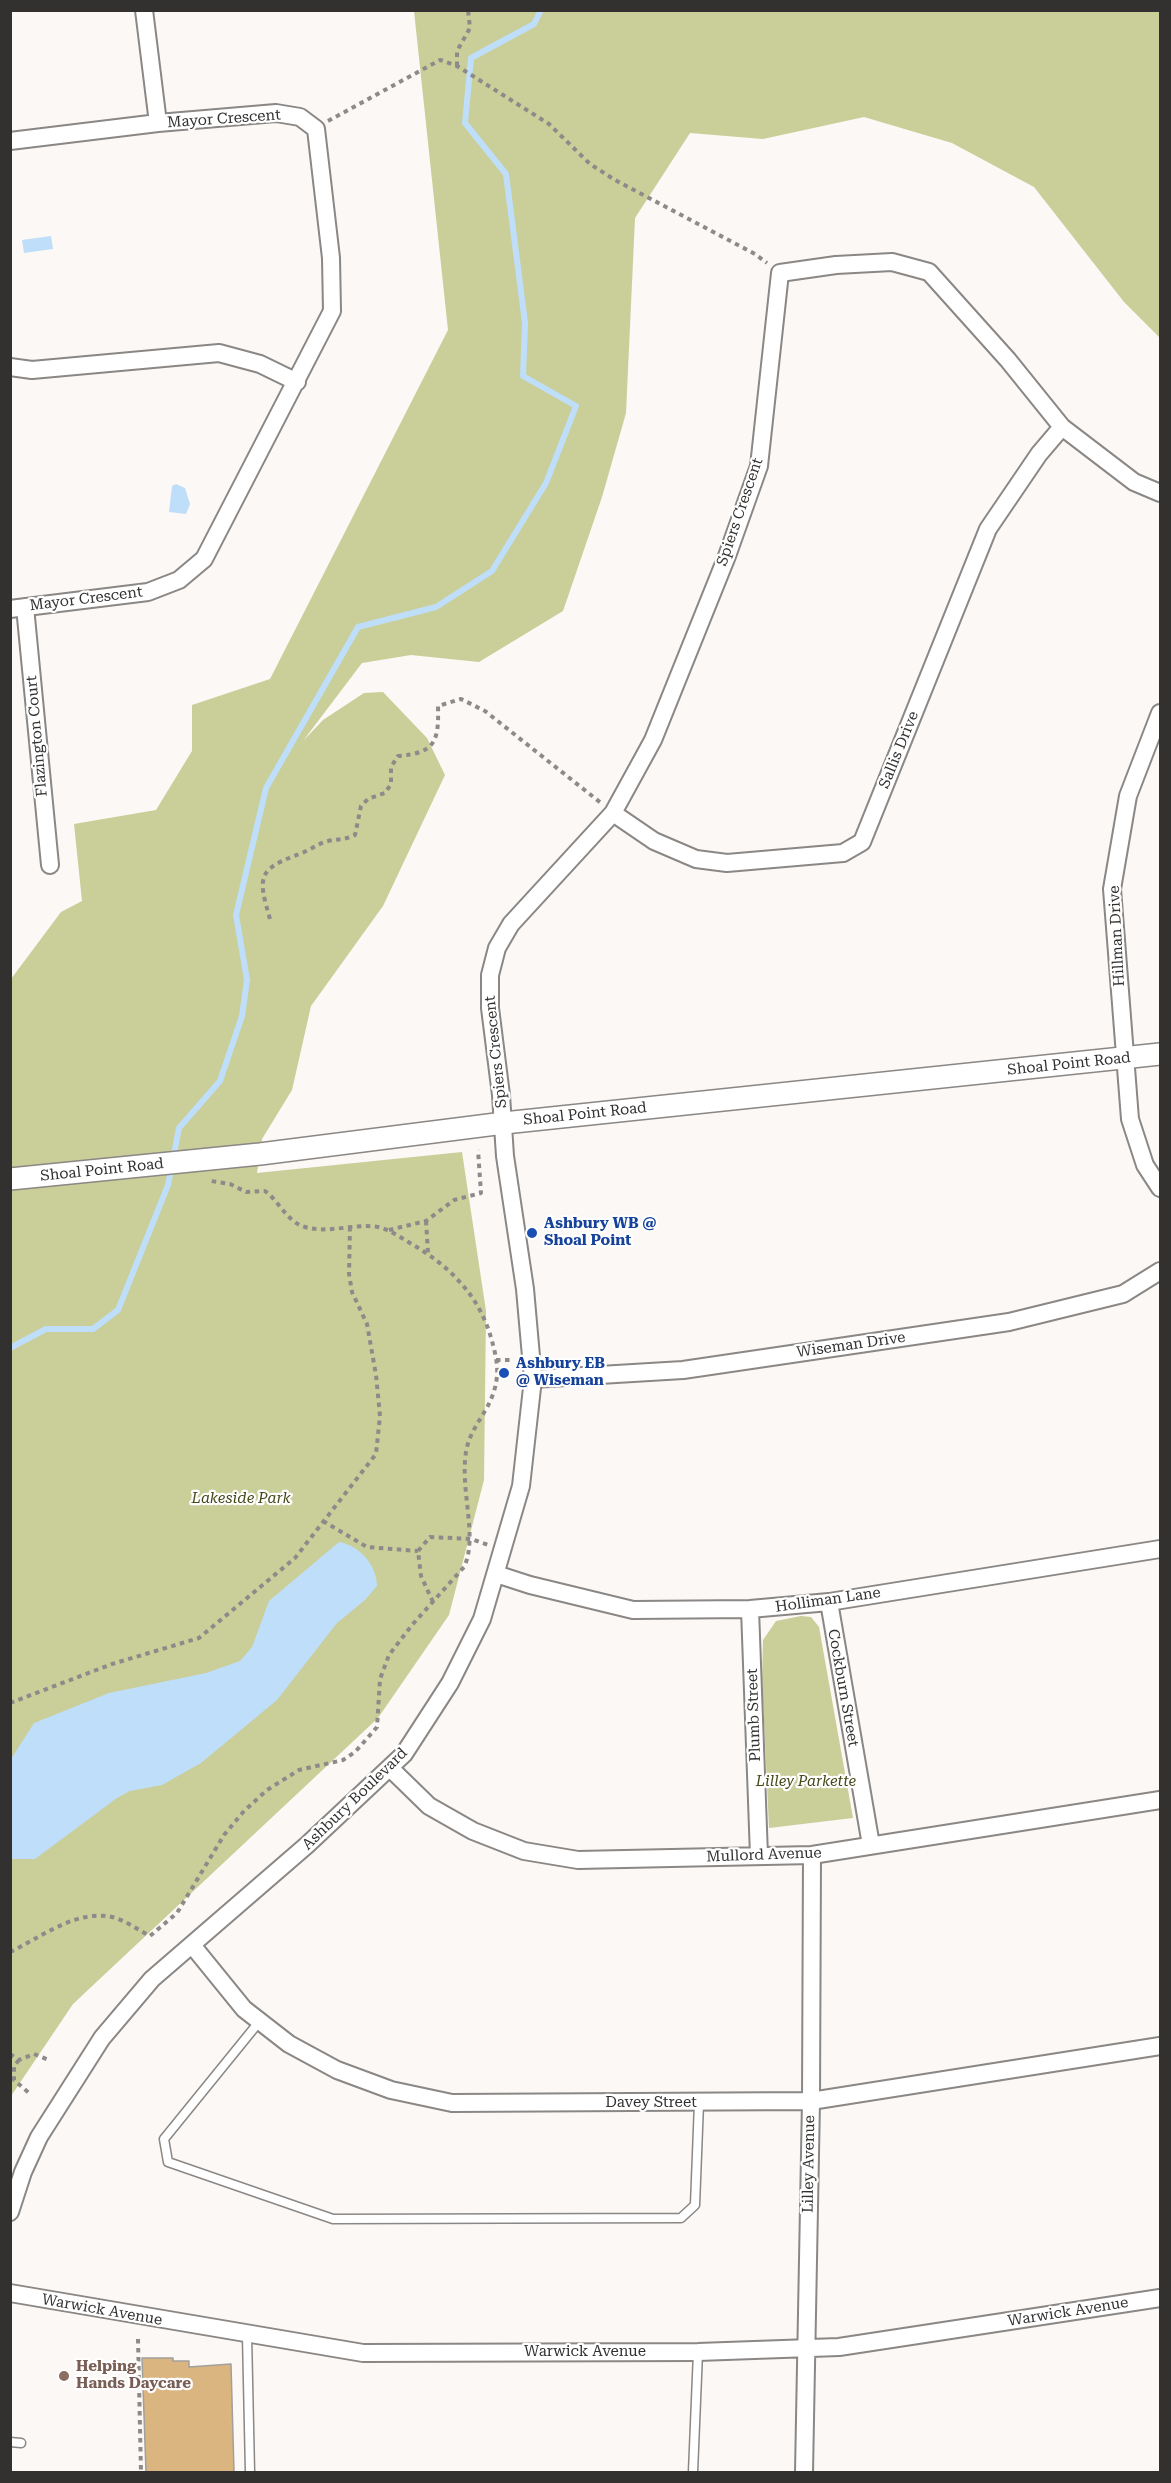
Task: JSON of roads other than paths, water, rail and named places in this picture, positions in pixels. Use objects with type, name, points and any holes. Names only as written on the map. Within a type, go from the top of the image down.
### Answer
[{"type":"street","points":[[144,10],[158,123]]},
{"type":"street","name":"Mayor Crescent","points":[[10,141],[158,123],[276,113],[300,117],[316,129],[331,258],[332,311],[204,559],[179,580],[148,592],[18,608]]},
{"type":"street","name":"Spiers Crescent","points":[[504,1123],[490,1008],[490,975],[496,948],[511,924],[613,813],[653,740],[759,466],[780,273],[892,262],[929,272],[1008,360],[1062,427]]},
{"type":"street","points":[[10,367],[32,370],[219,353],[260,364],[297,382]]},
{"type":"street","points":[[1062,427],[1134,482],[1161,493]]},
{"type":"street","name":"Sallis Drive","points":[[613,813],[654,842],[696,859],[727,863],[843,853],[862,842],[988,530],[1039,454],[1062,427]]},
{"type":"street","name":"Flazington Court","points":[[18,608],[50,866]]},
{"type":"street","name":"Hillman Drive","points":[[1125,1058],[1112,888],[1128,796],[1161,713]]},
{"type":"street","name":"Shoal Point Road","points":[[10,1179],[126,1169],[504,1123],[1161,1054]]},
{"type":"street","points":[[1125,1058],[1130,1119],[1145,1165],[1161,1188]]},
{"type":"street","name":"Ashbury Boulevard","points":[[10,2212],[23,2172],[39,2137],[90,2054],[152,1979],[307,1845],[404,1754],[450,1683],[482,1619],[521,1486],[533,1379],[525,1289],[505,1156],[504,1123]]},
{"type":"street","name":"Wiseman Drive","points":[[533,1379],[683,1370],[1009,1322],[1123,1294],[1161,1271]]},
{"type":"street","name":"Holliman Lane","points":[[496,1574],[530,1585],[633,1610],[750,1609],[829,1602],[1161,1549]]},
{"type":"street","name":"Cockburn Street","points":[[829,1602],[871,1845]]},
{"type":"street","name":"Plumb Street","points":[[750,1609],[759,1856]]},
{"type":"street","name":"Mullord Avenue","points":[[390,1768],[429,1806],[473,1831],[524,1851],[578,1860],[812,1855],[1161,1800]]},
{"type":"street","name":"Lilley Avenue","points":[[804,2472],[811,2101],[812,1855]]},
{"type":"street","name":"Davey Street","points":[[192,1945],[244,2009],[289,2043],[337,2070],[391,2090],[452,2103],[811,2101],[1161,2046]]},
{"type":"street","name":"Warwick Avenue","points":[[10,2293],[363,2353],[698,2352],[839,2347],[1161,2298]]},
{"type":"lane","points":[[259,2022],[164,2139],[168,2162],[333,2219],[681,2218],[695,2205],[699,2103]]},
{"type":"lane","points":[[247,2335],[250,2472]]},
{"type":"lane","points":[[693,2472],[698,2352]]},
{"type":"lane","points":[[10,2442],[21,2443]]},
{"type":"water","points":[[51,236],[53,249],[24,253],[22,240]]},
{"type":"water","points":[[176,484],[185,488],[190,504],[186,514],[169,512],[172,486]]},
{"type":"water","points":[[339,1542],[353,1547],[366,1557],[374,1571],[377,1586],[365,1600],[337,1623],[277,1700],[201,1763],[162,1785],[130,1791],[117,1798],[35,1859],[11,1859],[11,1759],[34,1723],[109,1693],[206,1673],[240,1661],[252,1647],[269,1601]]},
{"type":"waterway","points":[[10,1348],[46,1329],[93,1329],[118,1310],[168,1185],[179,1128],[220,1081],[242,1016],[247,980],[236,915],[266,788],[358,627],[436,607],[492,571],[546,483],[576,406],[523,376],[525,323],[506,174],[465,123],[471,58],[534,24],[541,10]]},
{"type":"place","name":"Ashbury WB @ Shoal Point","points":[[532,1233]]},
{"type":"place","name":"Ashbury EB @ Wiseman","points":[[504,1373]]},
{"type":"place","name":"Helping Hands Daycare","points":[[64,2376]]},
{"type":"park label","name":"Lakeside Park","points":[[241,1499]]},
{"type":"park label","name":"Lilley Parkette","points":[[806,1782]]}]
